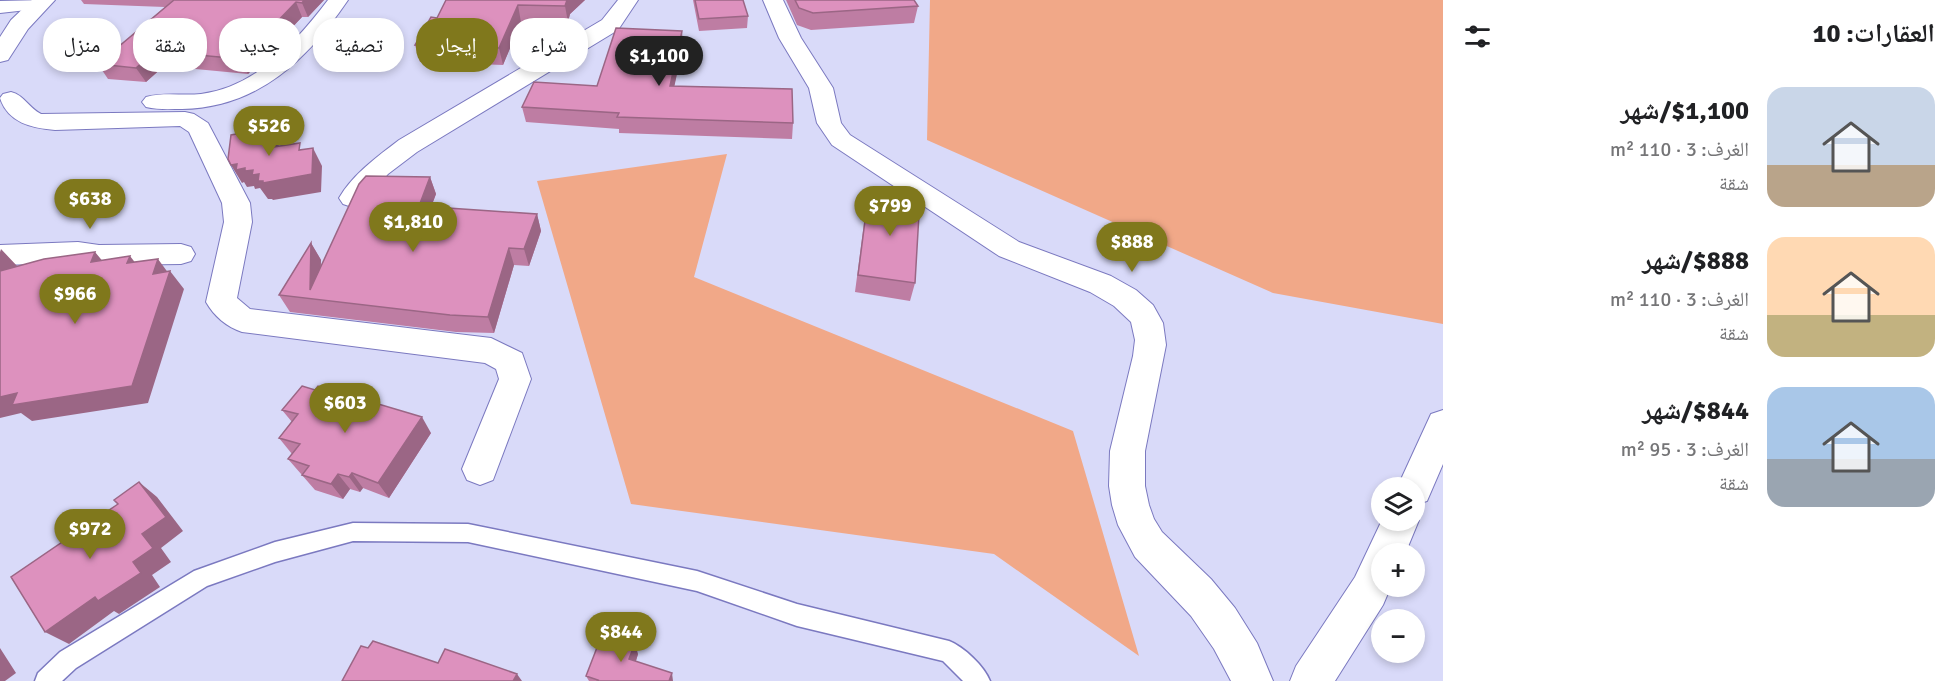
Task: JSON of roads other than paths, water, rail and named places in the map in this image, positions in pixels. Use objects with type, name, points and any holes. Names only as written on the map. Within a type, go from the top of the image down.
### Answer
[{"type":"street","points":[[5,99],[108,103],[167,102],[202,100],[231,94],[254,85],[287,62],[338,0]]},
{"type":"street","points":[[352,198],[379,168],[408,146],[610,25],[628,0]]},
{"type":"street","points":[[773,0],[790,38],[821,88],[829,123],[841,140],[1019,254],[1108,287],[1136,307],[1147,319],[1150,355],[1130,428],[1125,468],[1128,498],[1144,536],[1216,617],[1247,668],[1252,681]]},
{"type":"street","points":[[0,7],[41,2]]},
{"type":"street","points":[[0,55],[19,25],[41,2]]},
{"type":"street","points":[[5,99],[21,115],[34,122],[185,119],[199,128],[236,203],[238,222],[221,302],[242,320],[491,351],[511,362],[515,379],[480,469]]},
{"type":"street","points":[[0,255],[78,252],[99,255],[181,254]]},
{"type":"street","points":[[1419,477],[1443,424]]},
{"type":"street","points":[[1311,681],[1371,587]]},
{"type":"lane","points":[[46,681],[68,660],[201,578],[275,552],[353,532],[468,533],[697,581],[797,615],[949,652],[979,681]]}]
